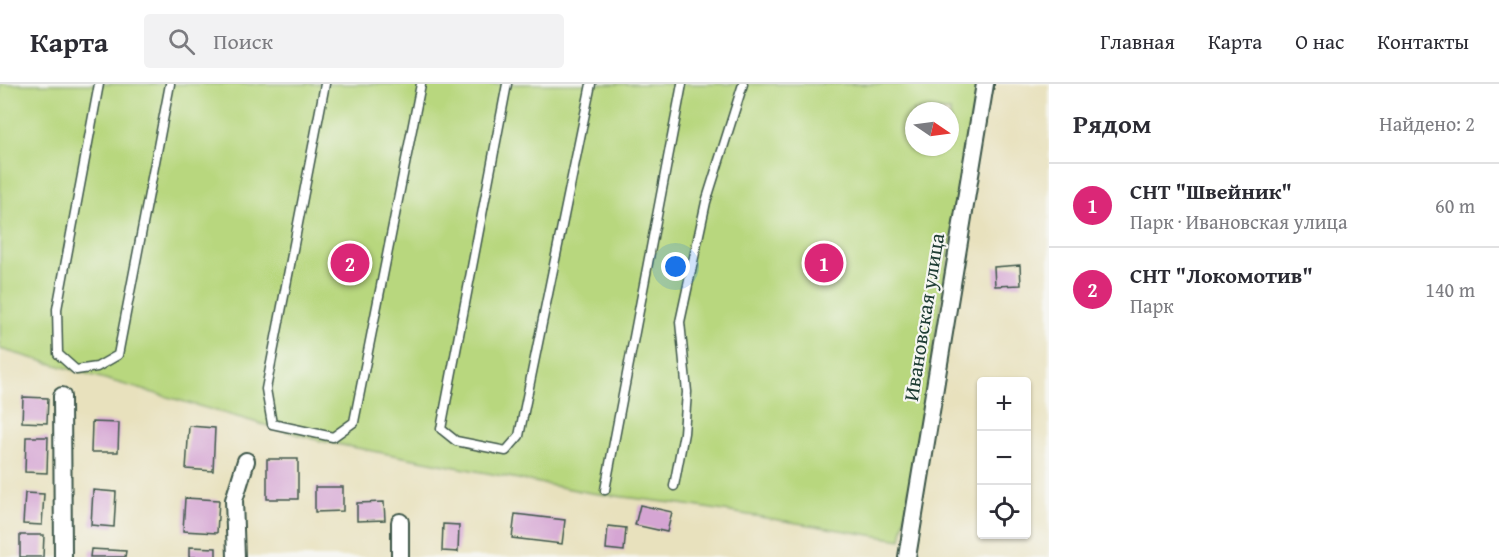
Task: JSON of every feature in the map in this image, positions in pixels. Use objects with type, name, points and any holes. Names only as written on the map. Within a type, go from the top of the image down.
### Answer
[{"type":"street","name":"Ивановская улица","points":[[907,557],[985,84]]},
{"type":"street","points":[[62,396],[63,557]]},
{"type":"street","points":[[236,557],[234,500],[246,461]]},
{"type":"street","points":[[400,522],[400,557]]},
{"type":"lane","points":[[99,84],[57,309],[58,354],[76,369],[97,368],[118,355],[170,84]]},
{"type":"lane","points":[[325,84],[266,389],[272,424],[333,438],[354,422],[421,84]]},
{"type":"lane","points":[[507,84],[441,429],[456,441],[506,452],[519,436],[591,84]]},
{"type":"lane","points":[[605,490],[682,84]]},
{"type":"lane","points":[[674,486],[684,433],[687,392],[680,322],[706,202],[743,84]]},
{"type":"green space","points":[[0,84],[978,84],[901,540],[681,504],[591,493],[321,441],[0,349]]},
{"type":"building","points":[[1020,265],[1021,285],[995,286],[994,267]]},
{"type":"building","points":[[23,397],[48,398],[47,423],[22,422]]},
{"type":"building","points":[[92,422],[119,423],[118,452],[91,452]]},
{"type":"building","points":[[189,426],[215,428],[213,471],[186,469]]},
{"type":"building","points":[[26,437],[48,437],[47,473],[25,472]]},
{"type":"building","points":[[267,459],[298,459],[298,499],[267,499]]},
{"type":"building","points":[[315,487],[343,487],[343,511],[315,512]]},
{"type":"building","points":[[93,490],[116,492],[114,527],[91,525]]},
{"type":"building","points":[[25,493],[44,494],[42,525],[23,524]]},
{"type":"building","points":[[185,498],[219,500],[217,533],[183,531]]},
{"type":"building","points":[[384,502],[385,520],[357,521],[357,503]]},
{"type":"building","points":[[640,505],[672,512],[667,532],[635,525]]},
{"type":"building","points":[[515,514],[565,520],[562,544],[512,538]]},
{"type":"building","points":[[443,524],[459,525],[458,552],[442,551]]},
{"type":"building","points":[[608,526],[626,528],[624,551],[606,549]]},
{"type":"building","points":[[20,535],[44,535],[43,557],[20,557]]},
{"type":"building","points":[[189,547],[216,548],[216,557],[189,557]]},
{"type":"building","points":[[91,549],[126,551],[125,557],[90,557]]},
{"type":"place","name":"СНТ \"Локомотив\"","points":[[350,263]]},
{"type":"place","name":"СНТ \"Швейник\"","points":[[824,263]]}]
